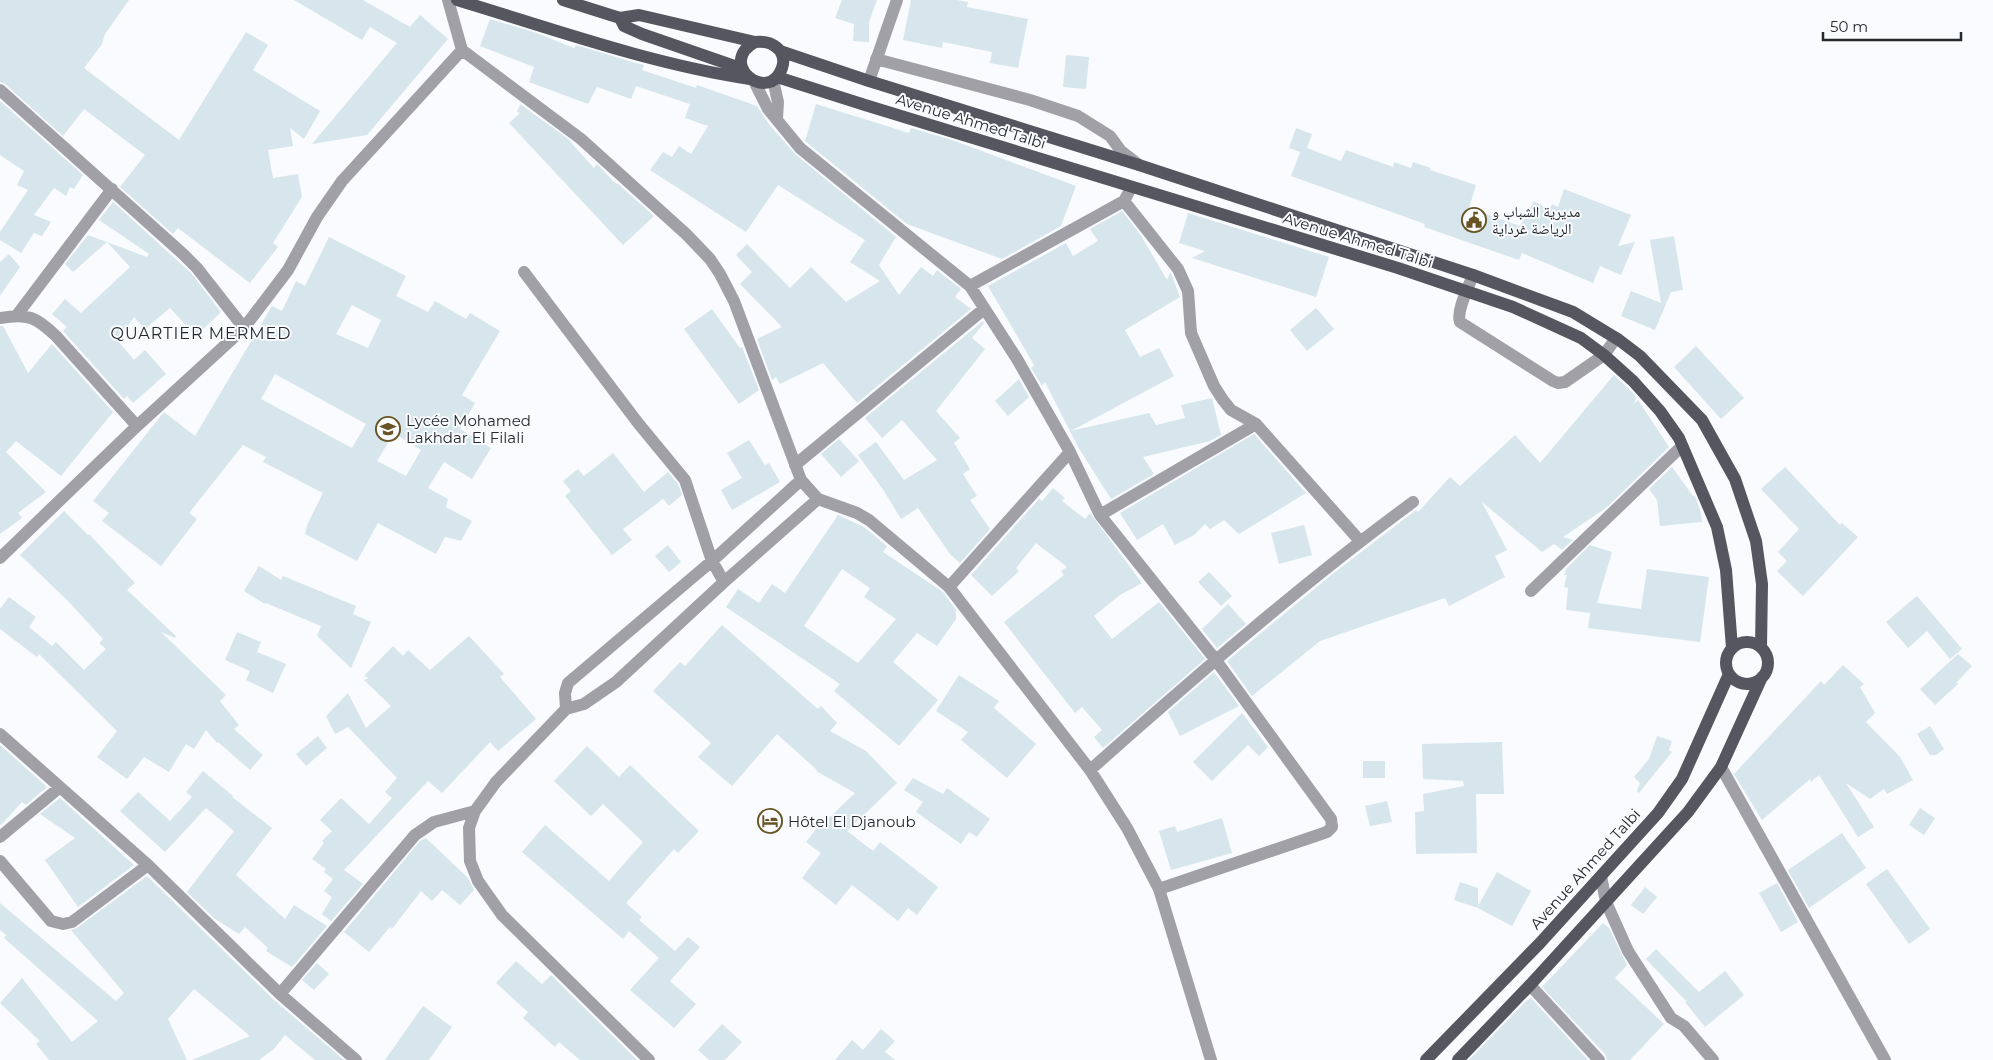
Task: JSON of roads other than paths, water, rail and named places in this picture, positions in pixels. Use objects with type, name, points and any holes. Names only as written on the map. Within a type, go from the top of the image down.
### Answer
[{"type":"main road","points":[[457,0],[608,46],[709,72],[749,77]]},
{"type":"main road","points":[[563,0],[620,18],[639,15],[755,42],[769,42],[780,51],[869,81],[1139,165],[1473,275],[1573,312],[1616,338],[1640,356],[1702,420],[1735,478],[1756,541],[1762,584],[1760,647],[1767,658],[1766,672],[1757,681],[1745,684],[1729,674],[1726,660],[1732,648],[1746,642],[1760,647]]},
{"type":"main road","points":[[620,18],[624,26],[760,83],[775,78],[783,64],[780,51]]},
{"type":"main road","points":[[749,77],[742,56],[749,45],[755,42]]},
{"type":"main road","name":"Avenue Ahmed Talbi","points":[[775,78],[1398,268],[1513,307],[1581,338],[1604,355],[1633,381],[1660,411],[1682,446],[1717,526],[1726,570],[1732,648]]},
{"type":"main road","name":"Avenue Ahmed Talbi","points":[[1426,1060],[1540,943],[1658,813],[1682,778],[1729,674]]},
{"type":"main road","points":[[1458,1060],[1530,985],[1688,812],[1722,767],[1762,677]]},
{"type":"street","points":[[448,0],[462,50],[581,139],[686,234],[710,260],[720,274],[734,301],[801,480],[818,499],[863,516],[949,587],[1090,770],[1127,828],[1159,889],[1211,1060]]},
{"type":"street","points":[[869,81],[897,0]]},
{"type":"street","points":[[0,558],[137,426],[244,328],[288,270],[317,216],[342,181],[462,50]]},
{"type":"street","points":[[876,59],[1030,100],[1078,116],[1110,136],[1122,151],[1139,165]]},
{"type":"street","points":[[749,77],[768,109],[800,148],[970,286],[1017,359],[1070,452],[1100,515],[1215,659],[1331,819],[1332,827],[1321,834],[1159,889]]},
{"type":"street","points":[[775,78],[779,112],[777,118]]},
{"type":"street","points":[[0,90],[112,189],[197,268],[244,328]]},
{"type":"street","points":[[970,286],[1124,201],[1131,188]]},
{"type":"street","points":[[17,315],[112,189]]},
{"type":"street","points":[[1124,201],[1178,269],[1185,281],[1188,291],[1191,333],[1214,386],[1231,410],[1256,424],[1360,541]]},
{"type":"street","points":[[524,272],[638,423],[685,480],[712,561],[724,582]]},
{"type":"street","points":[[1473,275],[1460,310],[1460,322],[1552,381],[1558,383],[1565,382],[1604,355],[1616,338]]},
{"type":"street","points":[[795,465],[984,309]]},
{"type":"street","points":[[0,318],[17,315],[34,318],[56,336],[137,426]]},
{"type":"street","points":[[1100,515],[1256,424]]},
{"type":"street","points":[[1531,591],[1682,446]]},
{"type":"street","points":[[949,587],[1070,452]]},
{"type":"street","points":[[566,709],[565,693],[568,683],[712,561],[801,480]]},
{"type":"street","points":[[649,1060],[502,915],[478,881],[470,861],[469,828],[475,811],[496,782],[566,709],[584,704],[616,682],[724,582],[818,499]]},
{"type":"street","points":[[1090,770],[1215,659],[1360,541],[1413,502]]},
{"type":"street","points":[[0,734],[148,865],[280,994],[356,1060]]},
{"type":"street","points":[[1722,767],[1885,1060]]},
{"type":"street","points":[[0,837],[59,788]]},
{"type":"street","points":[[280,994],[414,836],[434,822],[475,811]]},
{"type":"street","points":[[0,861],[51,921],[63,924],[72,922],[148,865]]},
{"type":"street","points":[[1601,876],[1606,902],[1628,951],[1671,1018],[1684,1026],[1713,1060]]},
{"type":"street","points":[[1530,985],[1600,1060]]},
{"type":"place","name":"مديرية الشباب و الرياضة غرداية","points":[[1474,220]]},
{"type":"place","name":"Lycée Mohamed Lakhdar El Filali","points":[[388,429]]},
{"type":"place","name":"Hôtel El Djanoub","points":[[770,821]]},
{"type":"district","name":"QUARTIER MERMED","points":[[201,333]]}]
